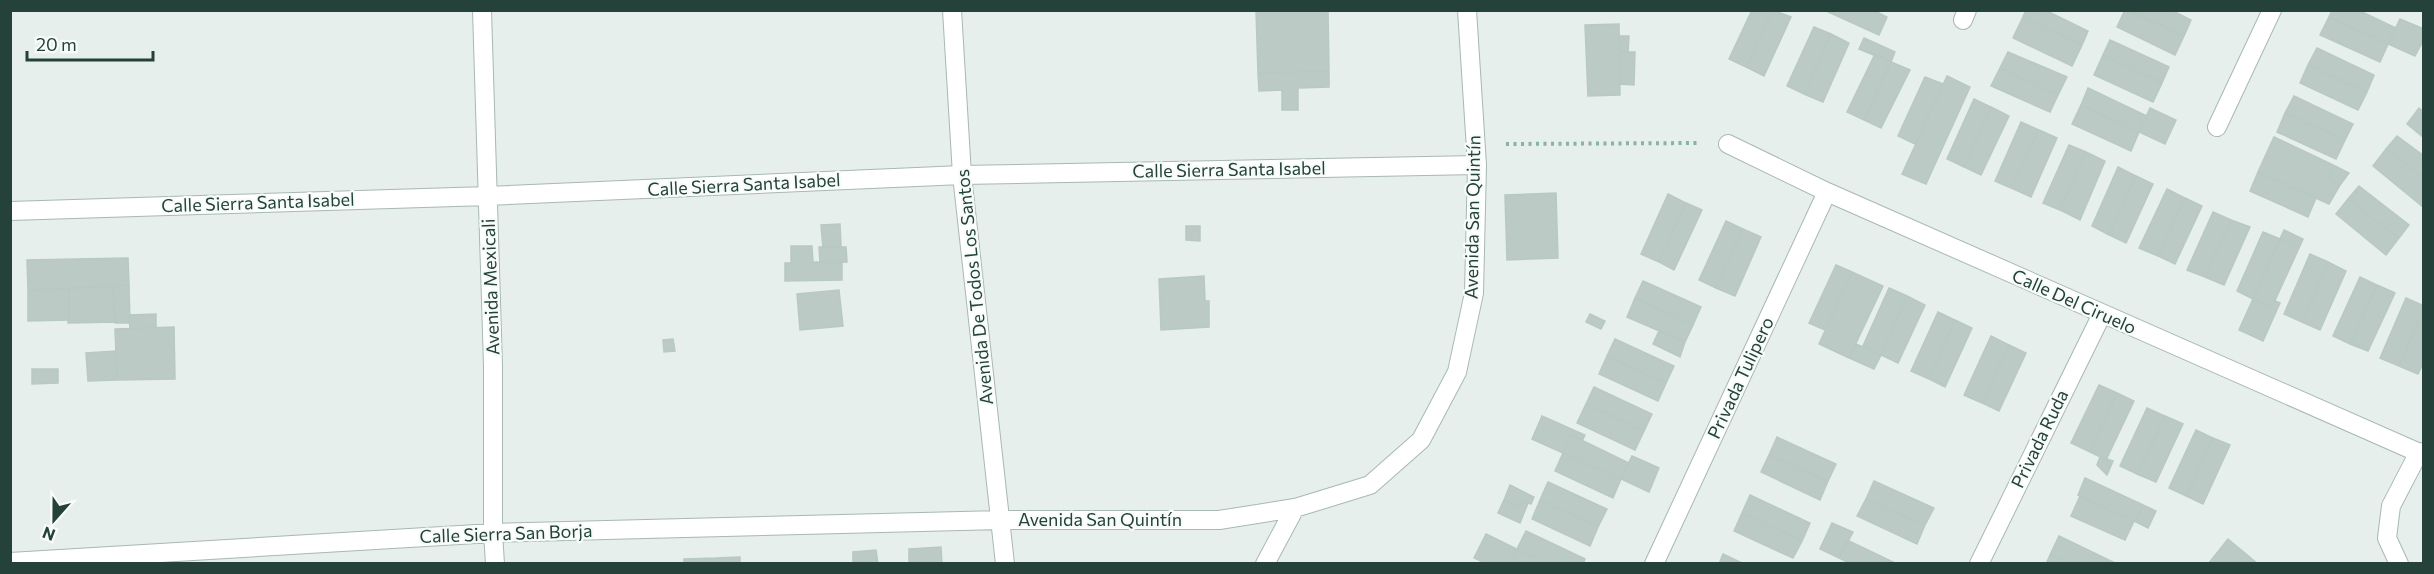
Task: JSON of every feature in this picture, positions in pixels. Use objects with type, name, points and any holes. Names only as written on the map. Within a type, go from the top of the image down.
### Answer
[{"type":"street","name":"Avenida Mexicali","points":[[482,10],[493,366],[495,564]]},
{"type":"street","name":"Avenida De Todos Los Santos","points":[[952,10],[963,175],[1005,564]]},
{"type":"street","name":"Avenida San Quintín","points":[[1001,520],[1219,520],[1295,508],[1370,485],[1421,440],[1457,372],[1474,293],[1477,165],[1467,10]]},
{"type":"street","points":[[2217,127],[2272,10]]},
{"type":"street","name":"Calle Del Ciruelo","points":[[1728,144],[1827,192],[2421,454]]},
{"type":"street","name":"Calle Sierra Santa Isabel","points":[[10,211],[488,196],[963,175],[1477,165]]},
{"type":"street","name":"Privada Tulipero","points":[[1654,564],[1827,192]]},
{"type":"street","name":"Privada Ruda","points":[[1979,564],[2102,314]]},
{"type":"street","points":[[2399,564],[2387,538],[2391,506],[2421,454]]},
{"type":"street","points":[[1265,564],[1295,508]]},
{"type":"street","name":"Calle Sierra San Borja","points":[[11,559],[493,533],[1001,520]]},
{"type":"path","points":[[1476,144],[1728,144]]},
{"type":"building","points":[[1256,10],[1328,10],[1329,71],[1258,73]]},
{"type":"building","points":[[1752,10],[1773,10],[1746,67],[1729,59]]},
{"type":"building","points":[[1773,10],[1791,17],[1764,76],[1746,67]]},
{"type":"building","points":[[1824,10],[1873,10],[1887,17],[1879,35]]},
{"type":"building","points":[[2026,10],[2045,10],[2088,31],[2082,45],[2023,17]]},
{"type":"building","points":[[2125,10],[2184,36],[2175,55],[2117,27]]},
{"type":"building","points":[[2129,10],[2171,10],[2191,20],[2184,36]]},
{"type":"building","points":[[2332,10],[2358,10],[2396,28],[2388,44],[2329,17]]},
{"type":"building","points":[[2023,17],[2082,45],[2072,66],[2013,38]]},
{"type":"building","points":[[2329,17],[2388,44],[2380,62],[2320,35]]},
{"type":"building","points":[[2400,19],[2424,29],[2424,39],[2415,56],[2388,44]]},
{"type":"building","points":[[1619,24],[1620,95],[1588,96],[1585,25]]},
{"type":"building","points":[[1814,27],[1831,34],[1804,94],[1787,86]]},
{"type":"building","points":[[1831,34],[1849,43],[1823,102],[1804,94]]},
{"type":"building","points":[[1619,36],[1629,36],[1628,52],[1620,53]]},
{"type":"building","points":[[1864,38],[1895,52],[1891,62],[1859,49]]},
{"type":"building","points":[[2110,40],[2169,67],[2162,83],[2103,55]]},
{"type":"building","points":[[2317,48],[2374,75],[2367,92],[2308,65]]},
{"type":"building","points":[[1620,52],[1635,52],[1634,85],[1619,84]]},
{"type":"building","points":[[2008,52],[2067,77],[2058,95],[2000,68]]},
{"type":"building","points":[[1875,54],[1891,62],[1864,120],[1847,112]]},
{"type":"building","points":[[2103,55],[2162,83],[2153,102],[2094,75]]},
{"type":"building","points":[[1891,62],[1910,70],[1881,128],[1864,120]]},
{"type":"building","points":[[2308,65],[2367,92],[2358,110],[2300,83]]},
{"type":"building","points":[[2000,68],[2058,95],[2050,112],[1991,86]]},
{"type":"building","points":[[1329,71],[1329,87],[1298,88],[1298,110],[1282,110],[1282,90],[1259,91],[1258,73]]},
{"type":"building","points":[[1947,76],[1970,87],[1926,184],[1902,174]]},
{"type":"building","points":[[1925,77],[1943,84],[1915,144],[1898,136]]},
{"type":"building","points":[[2088,88],[2147,116],[2139,132],[2081,105]]},
{"type":"building","points":[[2294,96],[2353,124],[2345,140],[2285,113]]},
{"type":"building","points":[[1974,99],[1991,107],[1964,167],[1947,159]]},
{"type":"building","points":[[2081,105],[2139,132],[2131,151],[2072,124]]},
{"type":"building","points":[[1991,107],[2009,116],[1981,175],[1964,167]]},
{"type":"building","points":[[2150,108],[2176,120],[2165,144],[2139,132]]},
{"type":"building","points":[[2419,108],[2424,112],[2424,138],[2407,124]]},
{"type":"building","points":[[2285,113],[2345,140],[2336,159],[2277,132]]},
{"type":"building","points":[[2021,122],[2039,130],[2011,188],[1995,181]]},
{"type":"building","points":[[2039,130],[2057,138],[2031,197],[2011,188]]},
{"type":"building","points":[[2397,136],[2424,156],[2424,178],[2386,149]]},
{"type":"building","points":[[2274,137],[2333,165],[2328,180],[2340,185],[2329,204],[2258,172]]},
{"type":"building","points":[[2069,145],[2086,152],[2060,210],[2043,203]]},
{"type":"building","points":[[2386,149],[2424,178],[2423,207],[2373,166]]},
{"type":"building","points":[[2086,152],[2105,161],[2080,220],[2060,210]]},
{"type":"building","points":[[2333,165],[2349,173],[2340,185],[2328,180]]},
{"type":"building","points":[[2118,167],[2136,176],[2109,235],[2092,226]]},
{"type":"building","points":[[2258,172],[2316,198],[2308,217],[2250,191]]},
{"type":"building","points":[[2136,176],[2153,184],[2126,243],[2109,235]]},
{"type":"building","points":[[2359,186],[2409,225],[2399,238],[2348,199]]},
{"type":"building","points":[[2167,189],[2185,198],[2158,256],[2139,248]]},
{"type":"building","points":[[1556,193],[1558,258],[1507,260],[1505,195]]},
{"type":"building","points":[[1668,194],[1686,203],[1659,262],[1641,254]]},
{"type":"building","points":[[2185,198],[2202,206],[2175,264],[2158,256]]},
{"type":"building","points":[[2348,199],[2399,238],[2386,255],[2336,214]]},
{"type":"building","points":[[1686,203],[1702,210],[1674,270],[1659,262]]},
{"type":"building","points":[[2213,212],[2231,220],[2205,277],[2187,270]]},
{"type":"building","points":[[2231,220],[2250,227],[2224,285],[2205,277]]},
{"type":"building","points":[[1726,221],[1743,229],[1716,288],[1699,280]]},
{"type":"building","points":[[840,224],[841,246],[823,248],[821,225]]},
{"type":"building","points":[[1186,226],[1200,226],[1200,241],[1186,240]]},
{"type":"building","points":[[1743,229],[1761,237],[1735,296],[1716,288]]},
{"type":"building","points":[[2284,230],[2303,239],[2299,248],[2280,239]]},
{"type":"building","points":[[2263,232],[2280,239],[2253,299],[2237,291]]},
{"type":"building","points":[[2280,239],[2299,248],[2272,307],[2253,299]]},
{"type":"building","points":[[791,246],[812,246],[813,262],[842,262],[842,280],[785,281],[785,263],[791,263]]},
{"type":"building","points":[[819,247],[846,247],[847,262],[820,263]]},
{"type":"building","points":[[2310,254],[2328,262],[2302,322],[2284,314]]},
{"type":"building","points":[[128,258],[129,285],[28,291],[27,260]]},
{"type":"building","points":[[2328,262],[2346,271],[2320,330],[2302,322]]},
{"type":"building","points":[[1836,265],[1852,272],[1825,330],[1809,323]]},
{"type":"building","points":[[1852,272],[1883,286],[1849,358],[1819,344]]},
{"type":"building","points":[[1204,276],[1205,301],[1209,301],[1209,327],[1161,330],[1159,279]]},
{"type":"building","points":[[2360,277],[2377,285],[2350,344],[2333,336]]},
{"type":"building","points":[[1643,281],[1701,307],[1693,325],[1635,298]]},
{"type":"building","points":[[129,285],[130,323],[115,323],[113,286]]},
{"type":"building","points":[[2377,285],[2395,293],[2368,351],[2350,344]]},
{"type":"building","points":[[113,286],[116,322],[68,323],[69,288]]},
{"type":"building","points":[[69,288],[69,320],[28,321],[28,291]]},
{"type":"building","points":[[1889,288],[1907,296],[1881,355],[1863,346]]},
{"type":"building","points":[[839,290],[843,326],[800,330],[797,294]]},
{"type":"building","points":[[1907,296],[1925,305],[1898,363],[1881,355]]},
{"type":"building","points":[[1635,298],[1693,325],[1685,342],[1627,317]]},
{"type":"building","points":[[2406,298],[2424,306],[2424,310],[2399,366],[2380,358]]},
{"type":"building","points":[[2253,299],[2272,307],[2275,301],[2280,303],[2263,341],[2239,330]]},
{"type":"building","points":[[2424,310],[2424,361],[2418,374],[2399,366]]},
{"type":"building","points":[[1938,312],[1955,320],[1929,379],[1911,371]]},
{"type":"building","points":[[156,314],[156,327],[130,329],[129,315]]},
{"type":"building","points":[[1590,314],[1605,321],[1601,329],[1586,322]]},
{"type":"building","points":[[1955,320],[1972,328],[1945,387],[1929,379]]},
{"type":"building","points":[[174,327],[175,379],[117,380],[115,329]]},
{"type":"building","points":[[1659,331],[1685,342],[1680,357],[1653,344]]},
{"type":"building","points":[[1991,336],[2009,345],[1982,403],[1964,395]]},
{"type":"building","points":[[673,339],[675,351],[664,352],[663,340]]},
{"type":"building","points":[[1615,339],[1674,366],[1666,383],[1607,356]]},
{"type":"building","points":[[1856,344],[1881,355],[1874,369],[1849,358]]},
{"type":"building","points":[[2009,345],[2026,353],[1999,411],[1982,403]]},
{"type":"building","points":[[116,351],[117,380],[88,381],[86,353]]},
{"type":"building","points":[[1607,356],[1666,383],[1658,401],[1599,374]]},
{"type":"building","points":[[32,369],[58,369],[58,383],[32,384]]},
{"type":"building","points":[[2099,385],[2117,393],[2090,452],[2071,443]]},
{"type":"building","points":[[1594,387],[1652,414],[1644,431],[1586,404]]},
{"type":"building","points":[[2117,393],[2134,401],[2106,460],[2090,452]]},
{"type":"building","points":[[1586,404],[1644,431],[1635,450],[1577,423]]},
{"type":"building","points":[[2147,408],[2165,416],[2137,474],[2120,466]]},
{"type":"building","points":[[1542,416],[1585,435],[1582,441],[1571,435],[1563,453],[1532,439]]},
{"type":"building","points":[[2165,416],[2183,424],[2156,482],[2137,474]]},
{"type":"building","points":[[2196,430],[2213,438],[2186,496],[2169,488]]},
{"type":"building","points":[[1571,435],[1629,463],[1621,479],[1563,453]]},
{"type":"building","points":[[1777,437],[1836,464],[1828,481],[1769,455]]},
{"type":"building","points":[[2213,438],[2230,445],[2203,504],[2186,496]]},
{"type":"building","points":[[1563,453],[1621,479],[1613,498],[1555,471]]},
{"type":"building","points":[[1769,455],[1828,481],[1820,500],[1761,472]]},
{"type":"building","points":[[1632,456],[1659,468],[1649,492],[1621,479]]},
{"type":"building","points":[[2100,457],[2113,461],[2107,475],[2097,465]]},
{"type":"building","points":[[2085,478],[2143,505],[2136,522],[2078,495]]},
{"type":"building","points":[[1874,481],[1934,508],[1925,525],[1866,499]]},
{"type":"building","points":[[1548,482],[1607,509],[1598,527],[1540,500]]},
{"type":"building","points":[[1510,485],[1534,497],[1531,504],[1522,500],[1519,507],[1504,500]]},
{"type":"building","points":[[1750,495],[1810,523],[1802,541],[1742,513]]},
{"type":"building","points":[[2080,496],[2134,521],[2125,540],[2071,516]]},
{"type":"building","points":[[1866,499],[1925,525],[1917,544],[1857,516]]},
{"type":"building","points":[[1504,500],[1519,507],[1522,500],[1528,503],[1520,523],[1498,513]]},
{"type":"building","points":[[1540,500],[1598,527],[1590,546],[1532,519]]},
{"type":"building","points":[[2143,505],[2156,511],[2148,528],[2136,522]]},
{"type":"building","points":[[1742,513],[1802,541],[1793,558],[1734,531]]},
{"type":"building","points":[[1832,523],[1853,532],[1839,558],[1820,549]]},
{"type":"building","points":[[1526,531],[1585,559],[1583,564],[1548,564],[1517,549]]},
{"type":"building","points":[[1486,534],[1517,549],[1511,564],[1487,564],[1474,558]]},
{"type":"building","points":[[2059,536],[2117,564],[2068,564],[2050,555]]},
{"type":"building","points":[[2228,539],[2258,564],[2208,564]]},
{"type":"building","points":[[1847,540],[1897,564],[1851,564],[1839,558]]},
{"type":"building","points":[[941,547],[942,564],[909,564],[909,549]]},
{"type":"building","points":[[1517,549],[1548,564],[1511,564]]},
{"type":"building","points":[[876,550],[878,564],[853,564],[853,552]]},
{"type":"building","points":[[1723,554],[1744,564],[1719,564]]},
{"type":"building","points":[[2050,555],[2068,564],[2046,564]]},
{"type":"building","points":[[740,557],[740,564],[716,564],[716,558]]},
{"type":"building","points":[[716,558],[716,564],[684,564],[684,559]]}]
